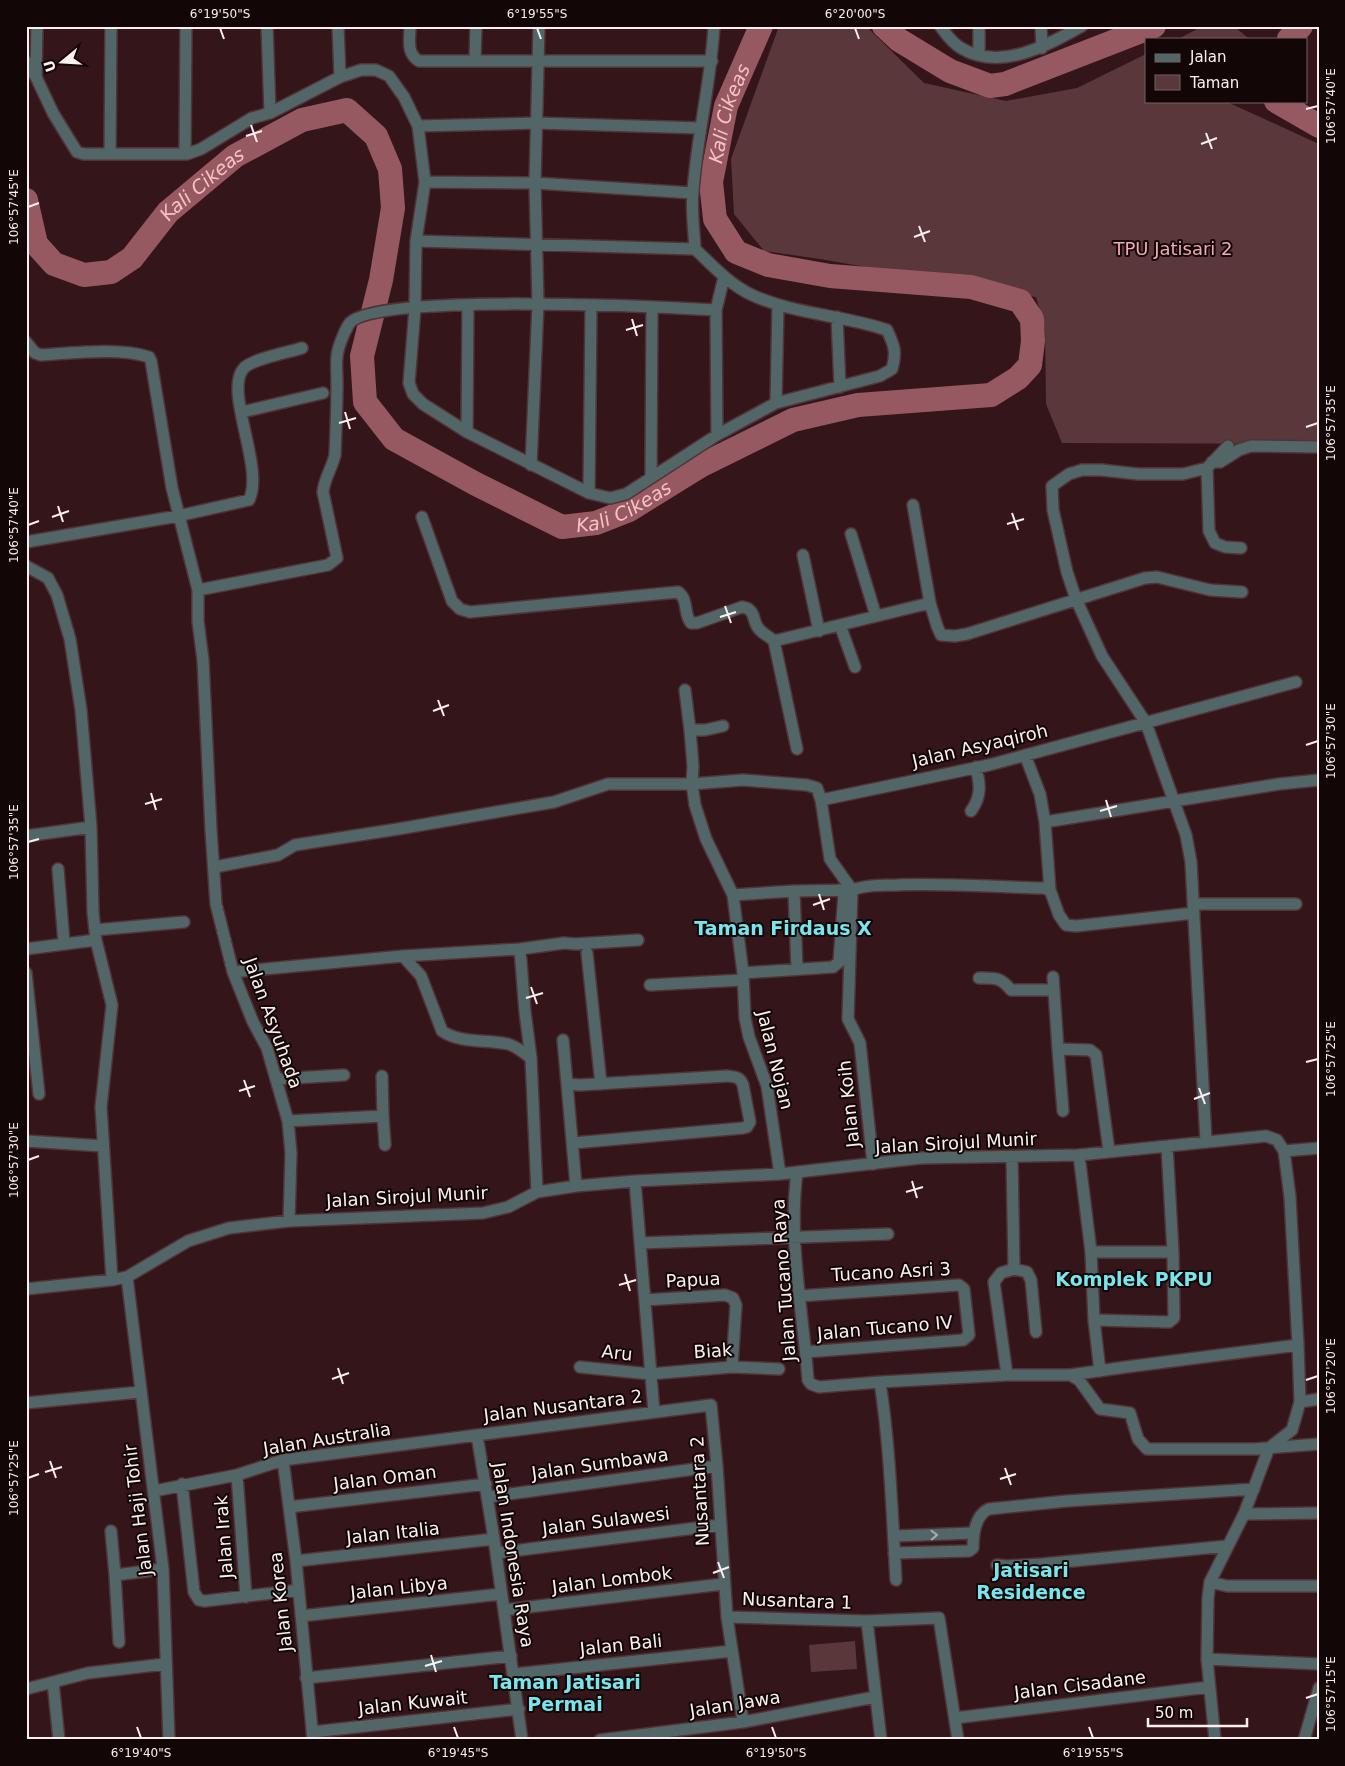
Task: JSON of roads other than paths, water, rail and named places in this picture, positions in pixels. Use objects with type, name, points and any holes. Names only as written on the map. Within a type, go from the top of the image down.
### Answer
[{"type":"street","points":[[36,77],[37,26]]},
{"type":"street","points":[[110,154],[111,26]]},
{"type":"street","points":[[185,153],[186,26]]},
{"type":"street","points":[[267,26],[270,113]]},
{"type":"street","points":[[338,26],[340,77]]},
{"type":"street","points":[[410,26],[410,49],[413,57],[419,61],[712,61]]},
{"type":"street","points":[[475,61],[476,26]]},
{"type":"street","points":[[532,465],[538,304],[538,246],[534,183],[538,26]]},
{"type":"street","points":[[695,249],[693,193],[700,128],[712,61],[714,26]]},
{"type":"street","points":[[940,26],[952,41],[962,49],[979,55],[994,57],[1017,55],[1042,48],[1082,26]]},
{"type":"street","points":[[979,26],[979,55]]},
{"type":"street","points":[[1041,26],[1042,48]]},
{"type":"street","points":[[26,61],[36,77],[53,113],[77,152],[84,154],[185,153],[201,149],[252,118],[270,113],[340,77],[361,70],[376,70],[389,76],[404,97],[418,126],[425,182],[416,241],[415,308],[409,383],[413,394],[422,404],[467,432],[588,492],[610,498],[626,494],[717,434],[776,403],[880,376],[892,369],[895,357],[894,344],[887,330],[778,305],[751,294],[724,277],[695,249],[538,246],[416,241]]},
{"type":"street","points":[[418,126],[536,123],[700,128]]},
{"type":"street","points":[[425,182],[534,183],[693,193]]},
{"type":"street","points":[[717,434],[716,310],[724,277]]},
{"type":"street","points":[[198,590],[328,565],[337,558],[323,492],[324,484],[333,465],[335,455],[337,356],[349,323],[356,317],[393,309],[468,305],[538,304],[716,310]]},
{"type":"street","points":[[467,432],[468,305]]},
{"type":"street","points":[[776,403],[778,305]]},
{"type":"street","points":[[588,492],[590,306]]},
{"type":"street","points":[[651,477],[652,307]]},
{"type":"street","points":[[837,318],[840,387]]},
{"type":"street","name":"Jalan Asyuhada","points":[[26,342],[35,353],[42,355],[122,352],[149,357],[151,362],[178,516],[198,590],[198,621],[203,660],[216,904],[233,972],[253,1022],[267,1048],[288,1121],[292,1153],[288,1220]]},
{"type":"street","points":[[26,542],[178,516],[249,500],[253,487],[249,452],[238,395],[239,377],[245,367],[264,358],[302,348]]},
{"type":"street","points":[[242,412],[322,393]]},
{"type":"street","points":[[1228,446],[1209,465],[1209,531],[1215,543],[1225,547],[1241,548]]},
{"type":"street","points":[[1206,1141],[1191,862],[1186,835],[1146,723],[1102,656],[1076,599],[1067,572],[1053,510],[1052,486],[1069,474],[1082,470],[1138,474],[1183,474],[1220,462],[1240,450],[1252,446],[1319,447]]},
{"type":"street","points":[[913,505],[930,603],[936,626],[941,635],[955,636],[967,634],[1145,578],[1157,577],[1210,590],[1242,592]]},
{"type":"street","points":[[422,517],[452,601],[460,609],[470,612],[678,592],[685,599],[687,618],[691,623],[697,623],[742,607],[752,611],[757,627],[774,641],[797,749]]},
{"type":"street","points":[[851,534],[876,616]]},
{"type":"street","points":[[803,555],[819,630]]},
{"type":"street","points":[[26,566],[48,578],[57,595],[70,639],[80,710],[91,827],[95,935],[112,1005],[101,1107],[112,1280]]},
{"type":"street","points":[[774,641],[930,603]]},
{"type":"street","points":[[840,625],[855,667]]},
{"type":"street","name":"Jalan Asyaqiroh","points":[[821,800],[1025,756],[1296,682]]},
{"type":"street","name":"Jalan Nojan","points":[[685,690],[690,730],[693,766],[692,784],[695,805],[706,839],[734,895],[744,1018],[749,1038],[768,1086],[780,1174]]},
{"type":"street","points":[[690,730],[706,730],[723,726]]},
{"type":"street","points":[[1025,756],[1040,794],[1045,822],[1050,890],[1059,915],[1066,925],[1076,926],[1194,908],[1296,904]]},
{"type":"street","points":[[971,811],[980,792],[976,767]]},
{"type":"street","points":[[215,867],[278,855],[295,845],[554,802],[608,784],[692,784],[743,780],[807,785],[817,788],[821,800],[830,859],[852,890]]},
{"type":"street","points":[[1045,822],[1279,784],[1319,780]]},
{"type":"street","points":[[26,836],[91,827]]},
{"type":"street","points":[[58,869],[64,944]]},
{"type":"street","points":[[734,895],[852,890],[859,887],[927,884],[1043,888],[1050,890]]},
{"type":"street","points":[[650,985],[742,977],[797,969],[833,967],[839,962],[844,894],[839,890]]},
{"type":"street","name":"Jalan Koih","points":[[852,890],[848,1019],[860,1043],[873,1164]]},
{"type":"street","points":[[794,891],[797,969]]},
{"type":"street","points":[[26,948],[64,944],[95,935],[184,922]]},
{"type":"street","points":[[233,972],[403,956],[520,949],[564,943],[638,940]]},
{"type":"street","points":[[520,949],[525,1012],[532,1058],[537,1192]]},
{"type":"street","points":[[587,953],[601,1084]]},
{"type":"street","points":[[403,956],[421,976],[442,1031],[448,1036],[509,1044],[532,1058]]},
{"type":"street","points":[[26,973],[39,1094]]},
{"type":"street","points":[[1053,977],[1063,1111]]},
{"type":"street","points":[[979,978],[1003,980],[1011,990],[1054,990]]},
{"type":"street","points":[[563,1040],[576,1186]]},
{"type":"street","points":[[1058,1049],[1090,1050],[1096,1056],[1109,1152]]},
{"type":"street","points":[[277,1079],[344,1076]]},
{"type":"street","points":[[382,1076],[385,1145]]},
{"type":"street","points":[[568,1084],[736,1077],[741,1080],[743,1085],[750,1122],[747,1127],[742,1128],[573,1143]]},
{"type":"street","points":[[288,1121],[383,1116]]},
{"type":"street","name":"Jalan Sirojul Munir","points":[[26,1289],[127,1277],[188,1241],[229,1228],[288,1220],[483,1213],[508,1207],[537,1192],[576,1186],[635,1181],[780,1174],[920,1158],[1079,1155],[1266,1136],[1277,1140],[1284,1151]]},
{"type":"street","points":[[26,1141],[103,1146]]},
{"type":"street","points":[[1094,1320],[1169,1322],[1174,1318],[1166,1146]]},
{"type":"street","points":[[1215,1740],[1207,1659],[1210,1582],[1244,1514],[1269,1448],[1292,1430],[1300,1402],[1290,1197],[1284,1151],[1319,1148]]},
{"type":"street","points":[[1079,1155],[1091,1252],[1094,1320],[1100,1372]]},
{"type":"street","points":[[1012,1157],[1014,1269]]},
{"type":"street","name":"Jalan Tucano Raya","points":[[797,1172],[794,1188],[795,1237],[808,1380],[811,1384],[819,1387],[880,1382]]},
{"type":"street","points":[[635,1181],[654,1412]]},
{"type":"street","points":[[640,1243],[888,1234]]},
{"type":"street","points":[[1091,1252],[1172,1252]]},
{"type":"street","points":[[1007,1375],[994,1282],[1001,1273],[1014,1269],[1027,1272],[1031,1280],[1036,1332]]},
{"type":"street","name":"Jalan Haji Tohir","points":[[127,1277],[163,1569],[169,1740]]},
{"type":"street","name":"Tucano Asri 3","points":[[799,1296],[959,1285],[964,1289],[967,1338]]},
{"type":"street","name":"Papua","points":[[644,1300],[724,1295],[733,1298],[736,1305],[732,1366]]},
{"type":"street","name":"Jalan Tucano IV","points":[[806,1352],[963,1340],[967,1338]]},
{"type":"street","points":[[896,1580],[895,1536],[880,1382],[1007,1375],[1070,1375],[1298,1345]]},
{"type":"street","name":"Biak","points":[[650,1374],[732,1366],[778,1368]]},
{"type":"street","name":"Aru","points":[[580,1367],[650,1374]]},
{"type":"street","points":[[1070,1375],[1079,1380],[1100,1409],[1130,1413],[1138,1440],[1147,1449],[1269,1448],[1319,1444]]},
{"type":"street","points":[[26,1403],[140,1392]]},
{"type":"street","points":[[1300,1402],[1319,1399]]},
{"type":"street","name":"Nusantara 2","points":[[654,1412],[711,1405],[727,1617],[743,1722]]},
{"type":"street","name":"Jalan Nusantara 2","points":[[477,1435],[654,1412]]},
{"type":"street","name":"Jalan Australia","points":[[154,1491],[182,1484],[237,1475],[283,1460],[477,1435]]},
{"type":"street","name":"Jalan Indonesia Raya","points":[[477,1435],[488,1497],[522,1740]]},
{"type":"street","name":"Jalan Korea","points":[[283,1460],[296,1561],[312,1736]]},
{"type":"street","name":"Jalan Sumbawa","points":[[488,1497],[717,1466]]},
{"type":"street","name":"Jalan Irak","points":[[237,1475],[246,1597]]},
{"type":"street","points":[[182,1484],[194,1592],[199,1600],[246,1597],[299,1590]]},
{"type":"street","name":"Jalan Oman","points":[[289,1507],[486,1484]]},
{"type":"street","points":[[894,1553],[969,1551],[973,1548],[973,1533],[981,1514],[988,1509],[1067,1501],[1254,1489]]},
{"type":"street","points":[[1244,1514],[1319,1513]]},
{"type":"street","name":"Jalan Sulawesi","points":[[496,1553],[720,1525]]},
{"type":"street","points":[[111,1532],[119,1642]]},
{"type":"street","points":[[895,1536],[973,1533]]},
{"type":"street","name":"Jalan Italia","points":[[296,1561],[494,1539]]},
{"type":"street","points":[[997,1565],[1042,1564],[1227,1546]]},
{"type":"street","points":[[115,1575],[163,1569]]},
{"type":"street","points":[[1210,1582],[1227,1586],[1319,1586]]},
{"type":"street","name":"Jalan Lombok","points":[[504,1610],[724,1584]]},
{"type":"street","name":"Jalan Libya","points":[[301,1616],[502,1594]]},
{"type":"street","name":"Nusantara 1","points":[[727,1617],[867,1621],[881,1740]]},
{"type":"street","points":[[867,1621],[939,1618],[958,1740]]},
{"type":"street","name":"Jalan Bali","points":[[514,1674],[732,1651]]},
{"type":"street","points":[[306,1678],[511,1656]]},
{"type":"street","points":[[1207,1659],[1319,1664]]},
{"type":"street","points":[[26,1689],[88,1673],[165,1664]]},
{"type":"street","points":[[52,1682],[59,1740]]},
{"type":"street","name":"Jalan Cisadane","points":[[955,1718],[1209,1687]]},
{"type":"street","points":[[1304,1740],[1319,1688]]},
{"type":"street","name":"Jalan Jawa","points":[[600,1740],[743,1722],[875,1697]]},
{"type":"street","name":"Jalan Kuwait","points":[[312,1736],[519,1709]]},
{"type":"waterway","name":"Kali Cikeas","points":[[26,200],[36,244],[54,264],[84,275],[111,272],[132,258],[168,212],[235,156],[302,120],[347,110],[376,136],[390,169],[393,208],[381,280],[362,356],[365,402],[394,439],[476,484],[562,527],[596,523],[629,510],[700,466],[793,420],[858,405],[991,395],[1018,378],[1030,365],[1033,341],[1032,319],[1020,301],[971,287],[830,276],[768,265],[736,252],[715,219],[711,182],[726,106],[761,26]]},
{"type":"waterway","name":"Kali Cikeas","points":[[884,26],[899,40],[950,71],[990,86],[1005,84],[1154,26]]},
{"type":"waterway","name":"Kali Cikeas","points":[[1290,38],[1301,26]]},
{"type":"waterway","name":"Kali Cikeas","points":[[1278,102],[1319,126]]},
{"type":"district","name":"Taman Firdaus X","points":[[783,928]]},
{"type":"district","name":"Komplek PKPU","points":[[1134,1279]]},
{"type":"district","name":"Jatisari Residence","points":[[1031,1581]]},
{"type":"district","name":"Taman Jatisari Permai","points":[[565,1693]]},
{"type":"park label","name":"TPU Jatisari 2","points":[[1173,249]]}]
